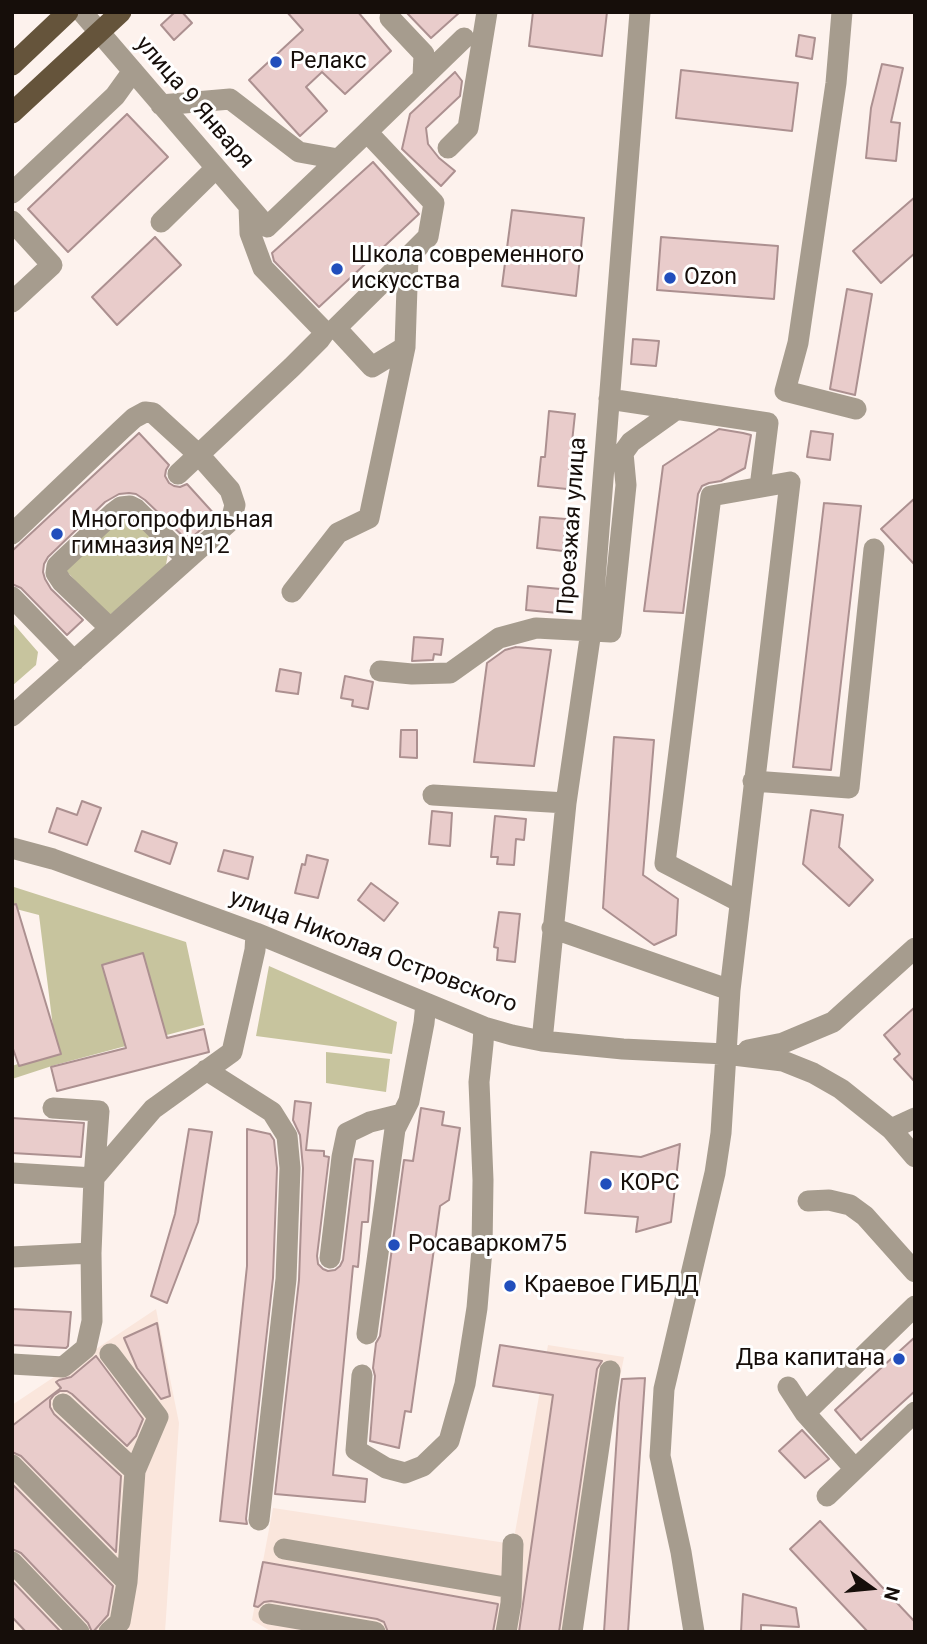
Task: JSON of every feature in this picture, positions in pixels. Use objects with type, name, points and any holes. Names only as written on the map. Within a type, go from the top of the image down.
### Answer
[{"type":"main road","points":[[12,65],[68,12]]},
{"type":"main road","points":[[12,113],[121,12]]},
{"type":"street","name":"улица 9 Января","points":[[82,12],[267,227],[338,159]]},
{"type":"street","points":[[447,148],[468,128],[487,12]]},
{"type":"street","name":"Проезжая улица","points":[[542,1041],[566,803],[591,631],[640,12]]},
{"type":"street","points":[[842,12],[836,83],[798,343],[785,391],[856,409]]},
{"type":"street","points":[[390,18],[424,54],[423,77]]},
{"type":"street","points":[[161,104],[230,99],[299,152],[338,159],[464,38]]},
{"type":"street","points":[[12,193],[115,96],[133,71]]},
{"type":"street","points":[[367,132],[434,203],[428,237],[337,328],[372,368],[405,347]]},
{"type":"street","points":[[161,222],[216,167]]},
{"type":"street","points":[[178,474],[292,367],[325,332],[263,268],[250,233],[249,206]]},
{"type":"street","points":[[12,221],[52,265],[12,303]]},
{"type":"street","points":[[292,592],[338,533],[369,518],[405,347],[408,257]]},
{"type":"street","points":[[609,399],[768,423],[760,487]]},
{"type":"street","points":[[380,671],[450,673],[499,638],[536,628],[611,632],[626,485],[623,453],[631,442],[677,409]]},
{"type":"street","points":[[12,534],[134,418],[145,412],[153,413],[207,465],[230,490],[235,505],[229,523],[12,716]]},
{"type":"street","points":[[694,1632],[681,1552],[660,1456],[664,1389],[715,1173],[721,1133],[730,990],[790,482],[711,496],[665,863],[740,902]]},
{"type":"street","points":[[110,628],[56,573],[57,566],[113,513],[121,507],[130,506],[136,509],[187,559]]},
{"type":"street","points":[[753,781],[849,788],[874,549]]},
{"type":"street","points":[[12,597],[74,660]]},
{"type":"street","points":[[433,795],[566,803]]},
{"type":"street","name":"улица Николая Островского","points":[[12,848],[53,859],[256,933],[484,1027],[542,1041],[622,1049],[725,1054]]},
{"type":"street","points":[[552,928],[730,990]]},
{"type":"street","points":[[94,1178],[153,1109],[232,1052],[255,950],[256,933]]},
{"type":"street","points":[[725,1054],[783,1044],[833,1022],[915,948]]},
{"type":"street","points":[[367,1334],[395,1129],[409,1101],[426,1003]]},
{"type":"street","points":[[362,1375],[356,1450],[386,1468],[405,1473],[423,1466],[449,1441],[465,1384],[477,1308],[482,1249],[483,1180],[478,1082],[484,1027]]},
{"type":"street","points":[[725,1054],[783,1061],[813,1073],[841,1089],[891,1129],[915,1157]]},
{"type":"street","points":[[206,1070],[272,1112],[287,1136],[290,1168],[286,1279],[259,1520]]},
{"type":"street","points":[[12,1364],[63,1367],[86,1348],[92,1321],[91,1253],[99,1111],[52,1108]]},
{"type":"street","points":[[330,1258],[347,1133],[370,1122],[402,1114]]},
{"type":"street","points":[[891,1129],[915,1118]]},
{"type":"street","points":[[12,1172],[94,1178]]},
{"type":"street","points":[[808,1201],[829,1200],[850,1205],[865,1216],[915,1272]]},
{"type":"street","points":[[12,1257],[91,1253]]},
{"type":"street","points":[[805,1413],[915,1306]]},
{"type":"street","points":[[109,1632],[120,1622],[127,1581],[135,1471],[158,1417],[110,1354]]},
{"type":"street","points":[[572,1632],[610,1371]]},
{"type":"street","points":[[788,1387],[805,1413],[855,1469]]},
{"type":"street","points":[[63,1404],[135,1471]]},
{"type":"street","points":[[827,1496],[915,1412]]},
{"type":"street","points":[[12,1465],[127,1581]]},
{"type":"street","points":[[506,1632],[511,1604],[513,1544]]},
{"type":"street","points":[[284,1549],[511,1588]]},
{"type":"street","points":[[12,1562],[79,1632]]},
{"type":"street","points":[[270,1614],[374,1632]]},
{"type":"shaded area","points":[[126,512],[168,553],[166,565],[158,576],[107,617],[63,567]]},
{"type":"shaded area","points":[[12,622],[38,652],[36,665],[12,686]]},
{"type":"shaded area","points":[[14,887],[186,942],[204,1025],[12,1079],[12,1066],[56,1051],[39,915],[16,909],[12,898]]},
{"type":"shaded area","points":[[269,966],[397,1022],[392,1054],[256,1036]]},
{"type":"shaded area","points":[[326,1052],[390,1059],[386,1092],[326,1083]]},
{"type":"shaded area","points":[[156,1309],[179,1423],[165,1632],[12,1632],[12,1405]]},
{"type":"shaded area","points":[[548,1345],[624,1357],[570,1632],[272,1632],[252,1620],[273,1508],[513,1544]]},
{"type":"building","points":[[175,12],[182,12],[192,23],[174,40],[161,25]]},
{"type":"building","points":[[287,12],[358,12],[391,51],[345,94],[322,72],[306,87],[327,111],[300,136],[249,80],[303,30]]},
{"type":"building","points":[[406,12],[460,12],[431,38]]},
{"type":"building","points":[[533,12],[607,12],[602,56],[529,46]]},
{"type":"building","points":[[799,35],[815,38],[812,59],[796,56]]},
{"type":"building","points":[[882,64],[903,68],[891,122],[900,123],[896,161],[866,158],[871,108]]},
{"type":"building","points":[[681,70],[798,83],[792,131],[676,118]]},
{"type":"building","points":[[455,72],[462,81],[460,96],[426,128],[428,144],[439,158],[455,171],[441,186],[402,149],[410,114]]},
{"type":"building","points":[[127,114],[168,157],[68,252],[28,209]]},
{"type":"building","points":[[373,162],[419,214],[319,307],[274,261],[272,253]]},
{"type":"building","points":[[915,197],[915,253],[881,283],[853,251]]},
{"type":"building","points":[[512,210],[584,218],[576,296],[502,286]]},
{"type":"building","points":[[155,237],[181,265],[117,325],[92,297]]},
{"type":"building","points":[[661,237],[778,246],[774,299],[657,290]]},
{"type":"building","points":[[847,289],[872,294],[855,395],[830,389]]},
{"type":"building","points":[[633,339],[659,341],[656,366],[631,364]]},
{"type":"building","points":[[549,411],[575,414],[567,489],[538,486],[541,457],[545,457]]},
{"type":"building","points":[[719,429],[751,435],[745,468],[721,481],[702,486],[698,494],[683,613],[644,611],[663,466]]},
{"type":"building","points":[[811,431],[833,434],[830,460],[807,457]]},
{"type":"building","name":"Многопрофильная гимназия №12","points":[[139,433],[169,465],[165,476],[169,483],[180,487],[187,484],[216,516],[188,541],[136,494],[119,494],[105,502],[44,564],[43,572],[51,589],[83,620],[67,635],[21,588],[12,584],[12,551]]},
{"type":"building","points":[[915,498],[915,565],[881,529]]},
{"type":"building","points":[[824,503],[861,506],[831,770],[793,767]]},
{"type":"building","points":[[540,517],[566,519],[563,551],[537,548]]},
{"type":"building","points":[[528,586],[561,589],[558,613],[526,610]]},
{"type":"building","points":[[414,637],[443,639],[441,655],[434,654],[433,660],[412,661]]},
{"type":"building","points":[[516,647],[551,650],[534,766],[474,762],[487,663],[505,650]]},
{"type":"building","points":[[280,669],[301,673],[298,694],[276,691]]},
{"type":"building","points":[[345,676],[373,682],[368,709],[352,706],[353,700],[341,698]]},
{"type":"building","points":[[401,730],[417,730],[417,758],[400,757]]},
{"type":"building","points":[[614,737],[654,740],[643,875],[678,899],[676,935],[654,945],[603,908]]},
{"type":"building","points":[[82,801],[101,808],[87,845],[49,832],[57,808],[77,815]]},
{"type":"building","points":[[811,810],[843,815],[839,847],[873,880],[849,906],[803,864]]},
{"type":"building","points":[[432,811],[452,813],[450,846],[429,844]]},
{"type":"building","points":[[495,816],[526,819],[524,840],[516,839],[514,865],[497,864],[498,857],[491,857]]},
{"type":"building","points":[[142,831],[177,843],[170,864],[135,851]]},
{"type":"building","points":[[224,850],[253,857],[248,879],[218,871]]},
{"type":"building","points":[[307,855],[328,860],[318,898],[295,893]]},
{"type":"building","points":[[371,883],[398,903],[384,921],[358,900]]},
{"type":"building","points":[[16,904],[61,1054],[19,1066],[12,1046],[12,905]]},
{"type":"building","points":[[499,912],[520,914],[515,962],[497,960],[498,948],[494,947]]},
{"type":"building","points":[[143,953],[167,1038],[204,1029],[209,1052],[57,1091],[51,1067],[126,1048],[102,965]]},
{"type":"building","points":[[915,1007],[915,1082],[894,1059],[900,1054],[884,1035]]},
{"type":"building","points":[[295,1101],[311,1103],[306,1150],[324,1151],[324,1156],[329,1157],[317,1256],[318,1264],[323,1269],[335,1270],[343,1260],[355,1159],[373,1161],[368,1222],[362,1222],[358,1267],[353,1266],[333,1475],[367,1479],[365,1502],[275,1494],[299,1280],[303,1168],[300,1135],[293,1120]]},
{"type":"building","points":[[421,1108],[444,1112],[442,1125],[460,1128],[449,1200],[440,1206],[411,1412],[405,1411],[399,1448],[370,1441],[375,1376],[373,1368],[376,1343],[380,1336],[404,1160],[413,1161]]},
{"type":"building","points":[[12,1118],[84,1123],[81,1157],[12,1153]]},
{"type":"building","points":[[189,1129],[212,1132],[198,1222],[167,1303],[151,1296],[175,1214]]},
{"type":"building","points":[[247,1129],[270,1134],[274,1140],[277,1168],[273,1278],[247,1524],[220,1521],[247,1266]]},
{"type":"building","points":[[680,1144],[671,1222],[636,1232],[638,1217],[585,1213],[591,1152],[641,1157]]},
{"type":"building","points":[[12,1309],[71,1312],[68,1346],[12,1345]]},
{"type":"building","points":[[157,1323],[170,1396],[161,1399],[137,1368],[124,1338]]},
{"type":"building","points":[[915,1337],[915,1391],[861,1440],[835,1410]]},
{"type":"building","points":[[500,1345],[602,1361],[597,1369],[559,1632],[519,1632],[553,1395],[493,1386]]},
{"type":"building","points":[[96,1356],[143,1419],[136,1436],[127,1446],[67,1391],[54,1395],[50,1400],[50,1407],[54,1414],[121,1476],[116,1552],[21,1456],[12,1452],[12,1426],[61,1388],[56,1382],[71,1377]]},
{"type":"building","points":[[645,1378],[628,1632],[604,1632],[622,1379]]},
{"type":"building","points":[[802,1430],[829,1459],[805,1478],[779,1451]]},
{"type":"building","points":[[12,1484],[113,1586],[108,1615],[93,1632],[88,1623],[21,1553],[12,1549]]},
{"type":"building","points":[[820,1521],[915,1622],[915,1632],[868,1632],[790,1549]]},
{"type":"building","points":[[263,1562],[498,1604],[493,1632],[388,1632],[384,1622],[377,1619],[271,1601],[254,1606]]},
{"type":"building","points":[[12,1581],[61,1632],[26,1632],[12,1617]]},
{"type":"building","points":[[743,1594],[796,1608],[799,1627],[761,1625],[761,1632],[741,1632]]},
{"type":"place","name":"Релакс","points":[[276,62]]},
{"type":"place","name":"Школа современного искусства","points":[[337,269]]},
{"type":"place","name":"Ozon","points":[[670,278]]},
{"type":"place","name":"Многопрофильная гимназия №12","points":[[57,534]]},
{"type":"place","name":"КОРС","points":[[606,1184]]},
{"type":"place","name":"Росаварком75","points":[[394,1245]]},
{"type":"place","name":"Краевое ГИБДД","points":[[510,1286]]},
{"type":"place","name":"Два капитана","points":[[899,1359]]}]
